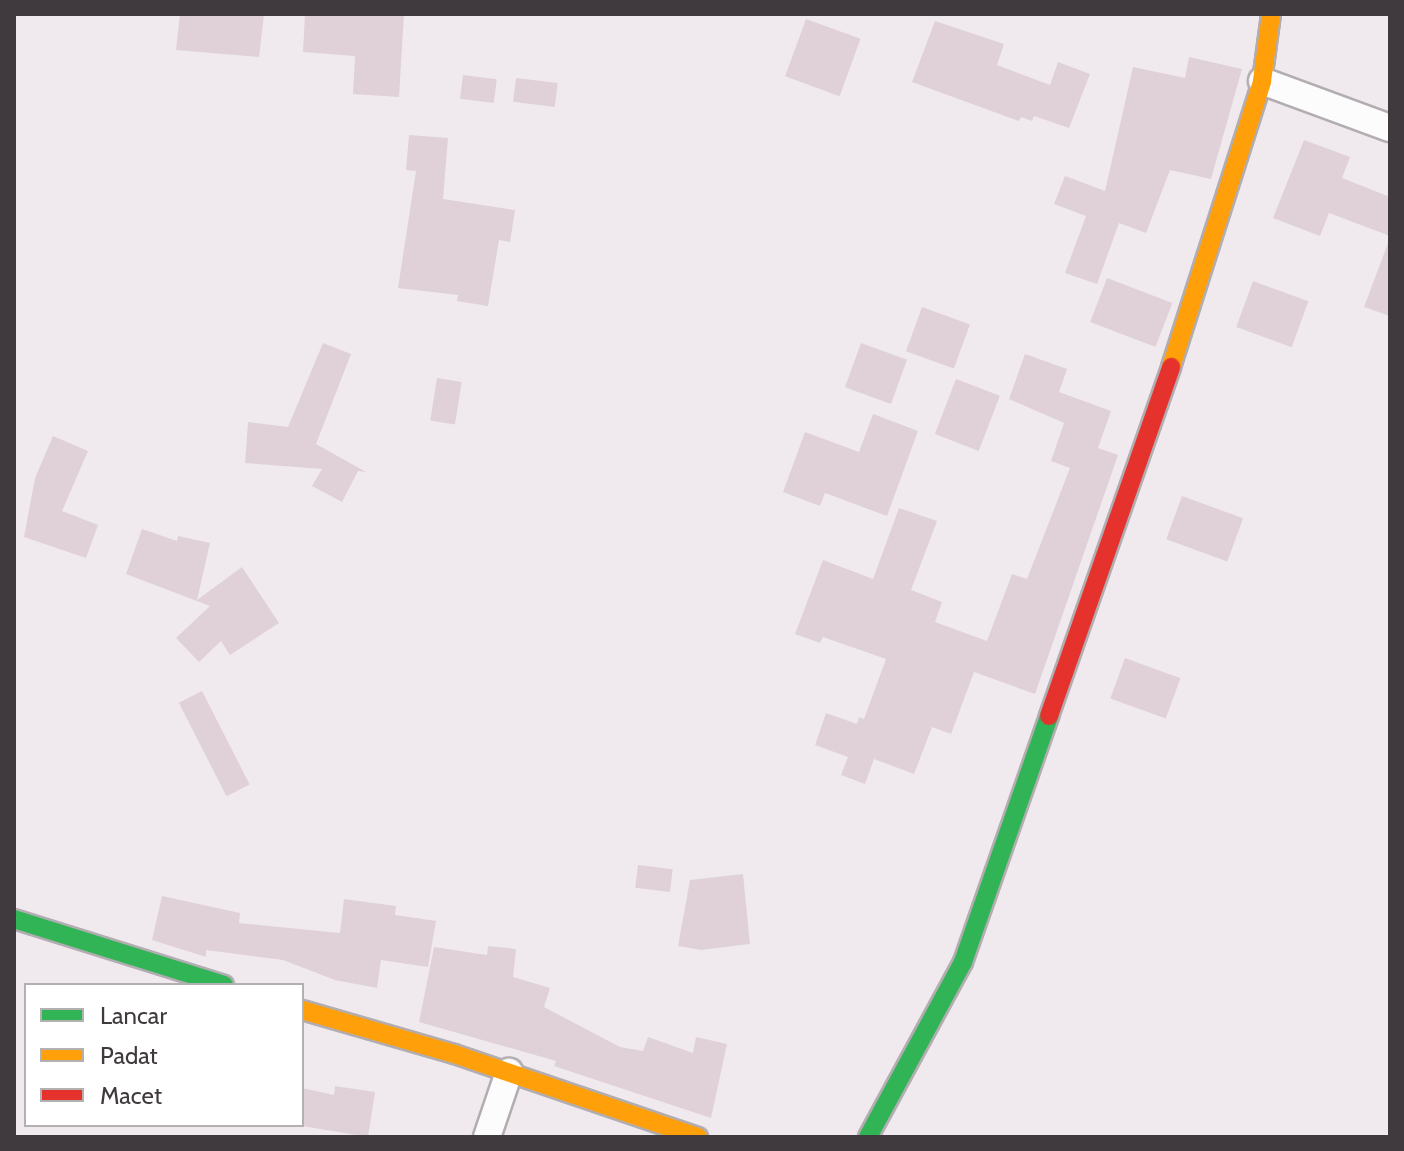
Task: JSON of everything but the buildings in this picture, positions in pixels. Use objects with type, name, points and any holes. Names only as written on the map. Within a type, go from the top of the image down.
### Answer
[{"type":"street","points":[[868,1137],[963,962],[1203,277],[1262,81],[1271,14]]},
{"type":"street","points":[[1262,81],[1390,128]]},
{"type":"street","points":[[14,919],[218,983]]},
{"type":"street","points":[[304,1011],[509,1072],[698,1137]]},
{"type":"street","points":[[487,1137],[509,1072]]},
{"type":"traffic: fast","points":[[868,1137],[963,962],[1049,716]]},
{"type":"traffic: fast","points":[[14,919],[218,983]]},
{"type":"traffic: slow","points":[[1171,367],[1262,81],[1271,14]]},
{"type":"traffic: slow","points":[[304,1011],[454,1054],[698,1137]]},
{"type":"traffic: jam","points":[[1049,716],[1171,367]]}]
